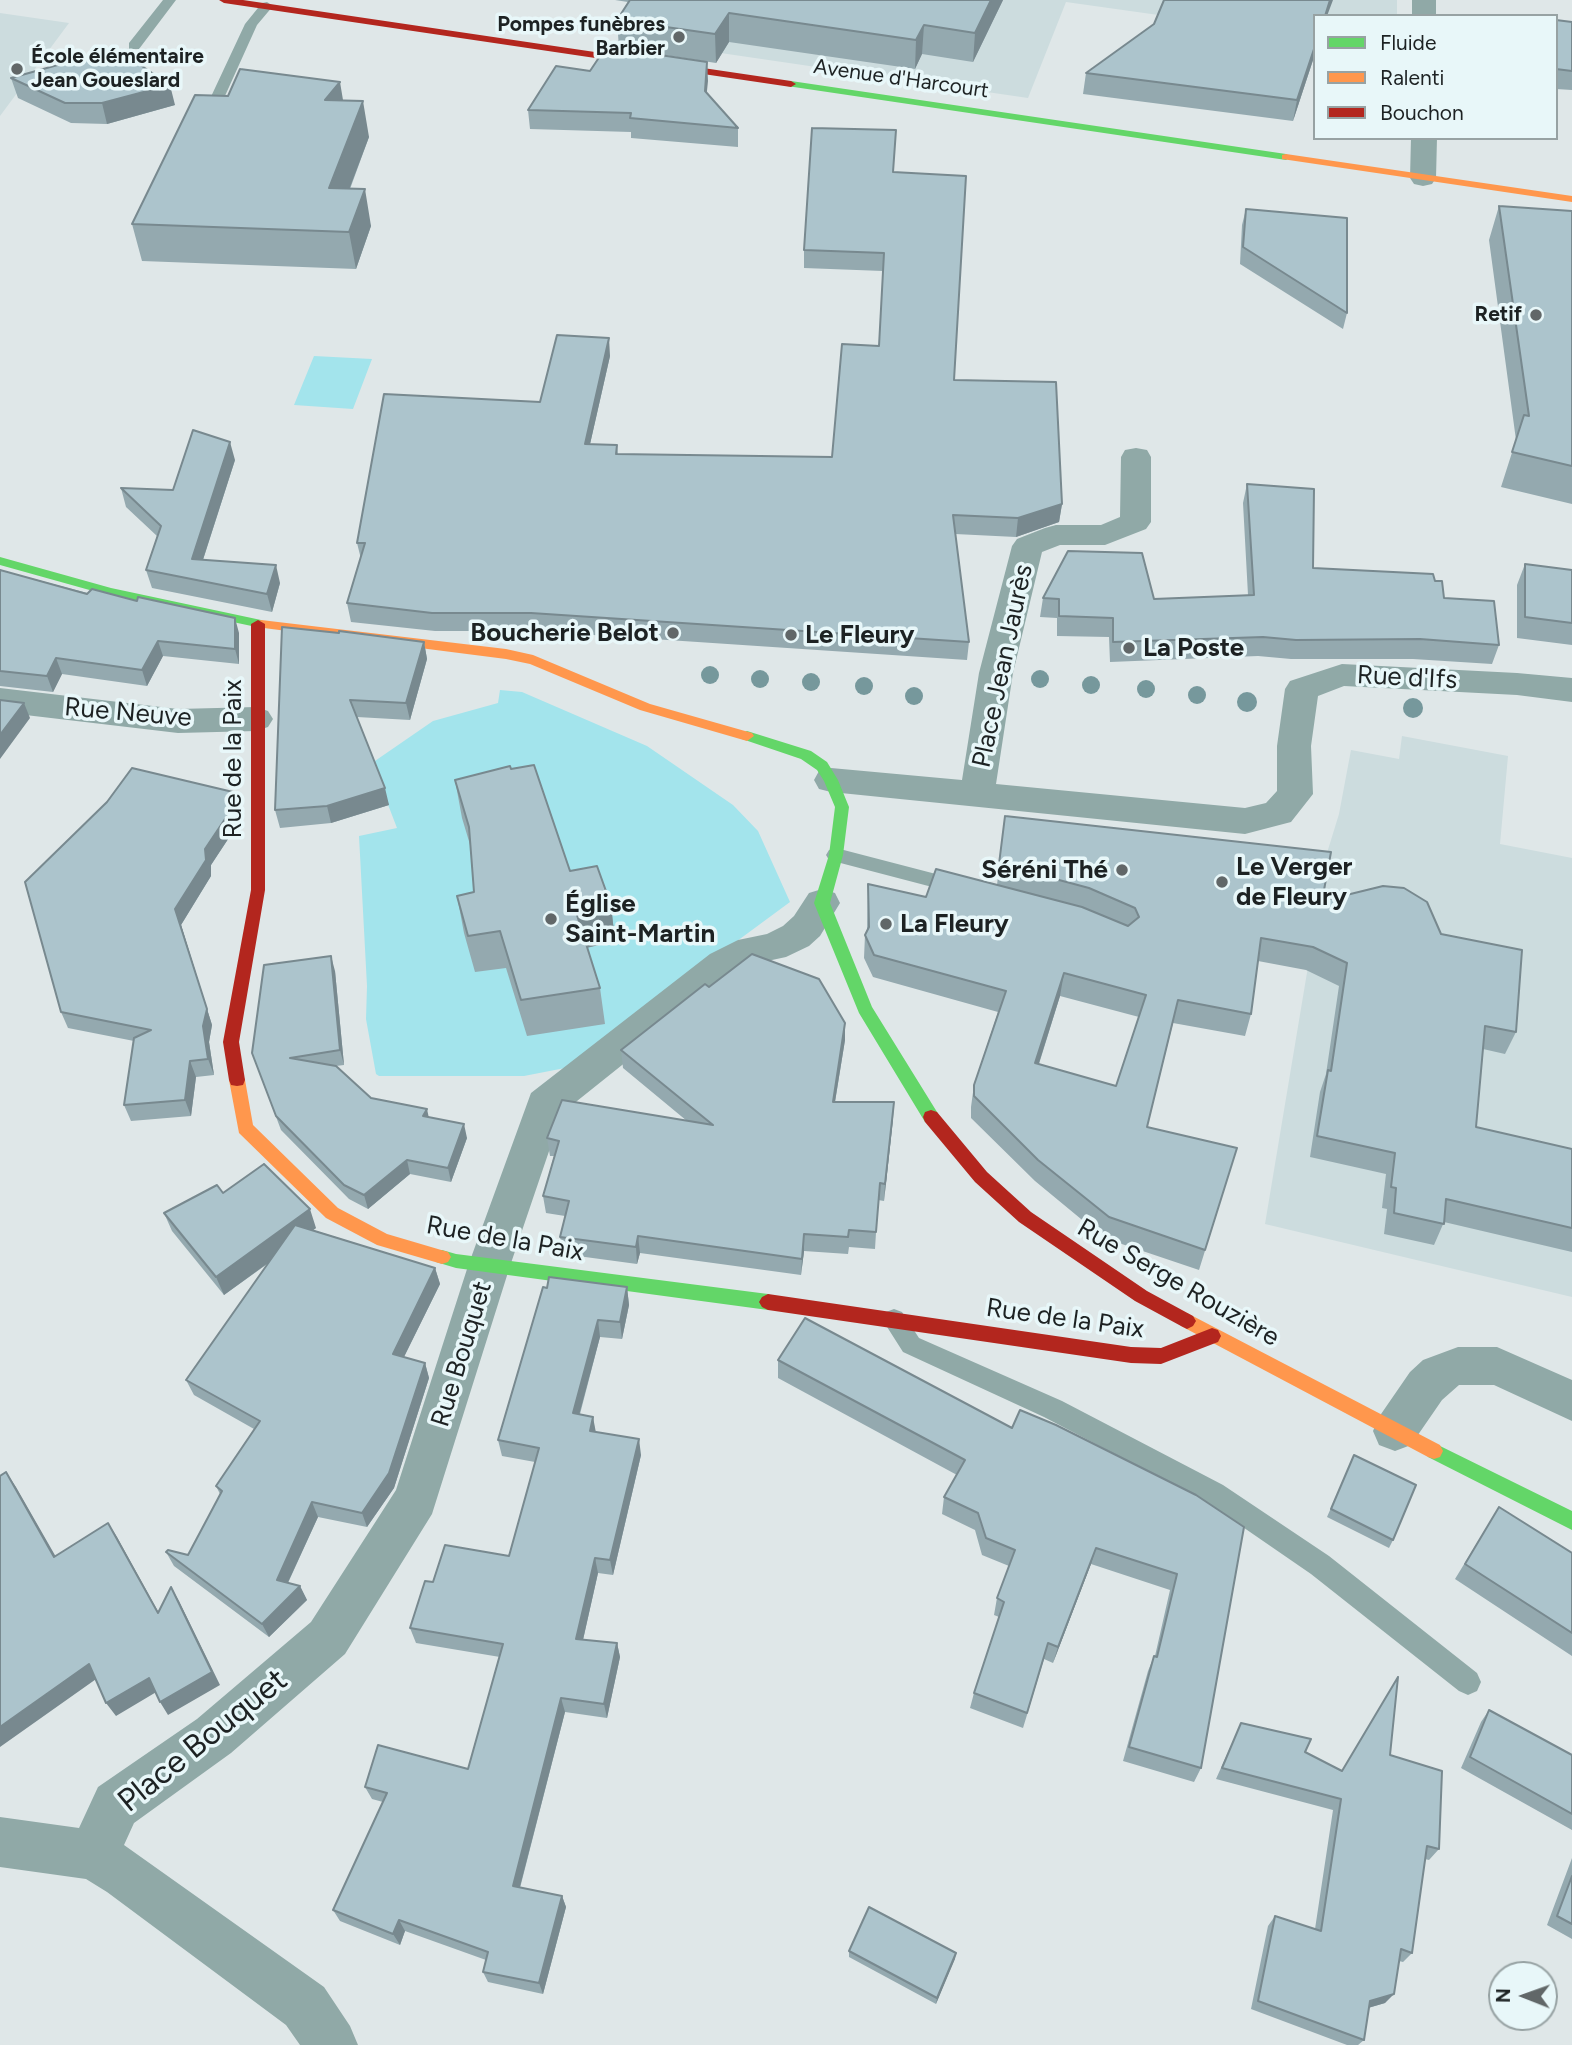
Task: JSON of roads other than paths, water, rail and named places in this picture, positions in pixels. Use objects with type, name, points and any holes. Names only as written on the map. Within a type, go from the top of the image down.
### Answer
[{"type":"street","name":"Avenue d'Harcourt","points":[[224,0],[1572,199]]},
{"type":"street","points":[[1423,178],[1424,140]]},
{"type":"street","name":"Place Jean Jaurès","points":[[977,794],[996,673],[1028,546],[1056,535],[1105,535],[1135,523],[1136,457]]},
{"type":"street","points":[[0,561],[111,592],[258,624],[481,649],[533,660],[604,688],[645,708],[795,750],[822,766],[842,807],[836,855],[822,903]]},
{"type":"street","name":"Rue de la Paix","points":[[258,624],[258,890],[231,1042],[245,1128],[332,1213],[383,1240],[456,1261],[894,1319],[1131,1355],[1161,1356],[1212,1336]]},
{"type":"street","name":"Rue d'Ifs","points":[[1294,746],[1302,689],[1342,675],[1517,684],[1572,690]]},
{"type":"street","name":"Rue Neuve","points":[[0,700],[178,721],[256,719]]},
{"type":"street","name":"Place Jean Jaurès","points":[[831,780],[1245,821],[1278,813],[1295,794],[1294,746]]},
{"type":"street","name":"Rue Bouquet","points":[[328,1638],[416,1499],[489,1265],[545,1104],[723,964],[751,950],[773,947],[796,936],[807,926],[822,903]]},
{"type":"street","name":"Rue Serge Rouzière","points":[[822,903],[854,987],[884,1045],[924,1108],[981,1177],[1025,1217],[1141,1296],[1212,1336],[1572,1521]]},
{"type":"street","points":[[1395,1430],[1426,1386],[1438,1374],[1458,1366],[1497,1366],[1572,1401]]},
{"type":"street","name":"Place Bouquet","points":[[93,1856],[116,1805],[214,1736],[328,1638]]},
{"type":"street","points":[[0,1842],[93,1856],[125,1874],[305,2006],[331,2045]]},
{"type":"lane","points":[[134,46],[170,0]]},
{"type":"lane","points":[[208,118],[251,24],[267,6]]},
{"type":"lane","points":[[836,855],[982,894]]},
{"type":"lane","points":[[894,1319],[911,1345],[1053,1409],[1214,1493],[1320,1565],[1468,1682]]},
{"type":"place","name":"Pompes funèbres Barbier","points":[[679,37]]},
{"type":"place","name":"École élémentaire Jean Goueslard","points":[[17,69]]},
{"type":"place","name":"Retif","points":[[1536,315]]},
{"type":"place","name":"Boucherie Belot","points":[[673,633]]},
{"type":"place","name":"Le Fleury","points":[[791,635]]},
{"type":"place","name":"La Poste","points":[[1129,648]]},
{"type":"place","name":"Séréni Thé","points":[[1122,870]]},
{"type":"place","name":"Le Verger de Fleury","points":[[1222,882]]},
{"type":"place","name":"Église Saint-Martin","points":[[551,919]]},
{"type":"place","name":"La Fleury","points":[[886,924]]}]
